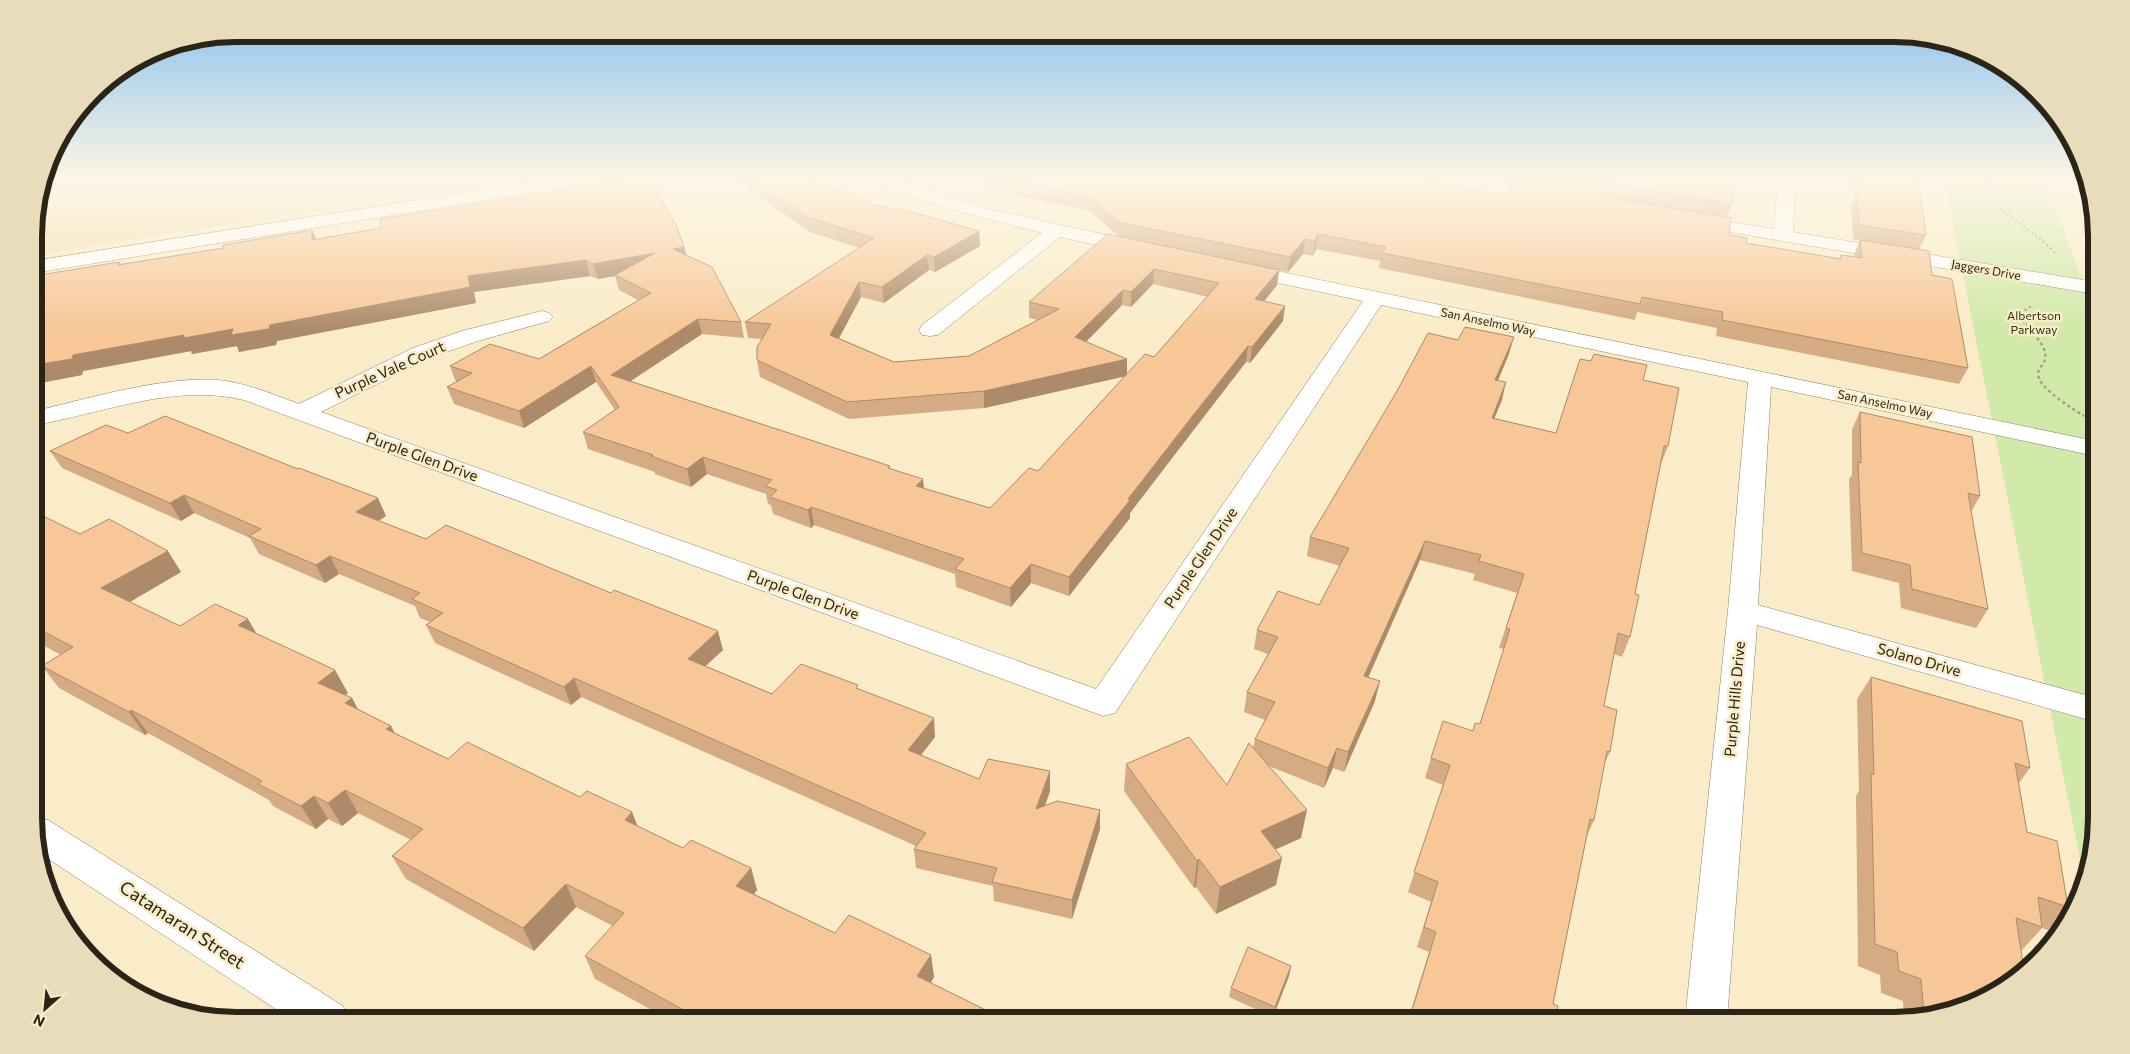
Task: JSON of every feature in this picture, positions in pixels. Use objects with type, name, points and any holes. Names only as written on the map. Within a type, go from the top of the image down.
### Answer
[{"type":"street","points":[[42,266],[264,230]]},
{"type":"street","points":[[1053,230],[1153,252]]},
{"type":"street","name":"Jaggers Drive","points":[[1748,230],[2088,288]]},
{"type":"street","points":[[1783,230],[1783,236]]},
{"type":"street","points":[[930,330],[1056,231]]},
{"type":"street","name":"San Anselmo Way","points":[[1220,266],[2088,447]]},
{"type":"street","name":"Purple Glen Drive","points":[[42,417],[154,393],[223,388],[252,395],[1103,704],[1375,298]]},
{"type":"street","name":"Purple Vale Court","points":[[300,412],[421,353],[470,336],[542,318]]},
{"type":"street","name":"Purple Hills Drive","points":[[1707,1012],[1743,611],[1760,379]]},
{"type":"street","name":"Solano Drive","points":[[1743,611],[2088,708]]},
{"type":"street","name":"Catamaran Street","points":[[43,835],[316,1012]]},
{"type":"shaded area","points":[[42,230],[194,230],[42,254]]},
{"type":"green space","name":"Albertson Parkway","points":[[1954,230],[2064,230],[2088,294],[2088,818],[2081,866]]},
{"type":"building","points":[[311,230],[312,240],[368,230],[678,230],[684,247],[673,249],[712,267],[741,322],[698,319],[611,375],[890,466],[888,468],[923,479],[916,486],[990,508],[1029,468],[1038,471],[1145,354],[1154,357],[1219,283],[1154,269],[1131,292],[1123,290],[1075,337],[1127,359],[984,391],[847,402],[757,360],[757,347],[771,324],[745,322],[874,238],[849,230],[979,231],[934,257],[927,255],[882,287],[859,282],[830,335],[894,362],[969,356],[1059,309],[1029,302],[1108,234],[1279,270],[1255,299],[1285,306],[1252,347],[1248,346],[1069,577],[1031,564],[1010,588],[955,569],[964,559],[811,507],[808,510],[770,497],[777,490],[765,486],[772,480],[703,457],[687,469],[651,456],[653,455],[583,432],[619,407],[591,366],[519,411],[447,387],[472,373],[450,366],[490,344],[539,359],[651,293],[615,275],[655,253],[593,264],[586,260],[468,276],[470,287],[270,325],[269,329],[231,335],[233,329],[184,338],[184,335],[73,355],[72,359],[42,364],[42,275],[119,262],[118,265],[223,248],[223,245]]},
{"type":"building","points":[[1157,230],[1730,230],[1729,235],[1747,238],[1746,243],[1841,259],[1841,255],[1862,258],[1860,240],[1929,251],[1932,275],[1952,279],[1968,368],[1722,320],[1723,312],[1642,297],[1640,304],[1382,253],[1386,247],[1318,234],[1315,241],[1305,239],[1290,257]]},
{"type":"building","points":[[1894,230],[1925,230],[1926,235]]},
{"type":"building","points":[[1465,327],[1514,337],[1495,380],[1506,382],[1492,418],[1556,433],[1580,359],[1591,361],[1594,354],[1647,365],[1643,380],[1679,388],[1668,446],[1664,446],[1635,594],[1639,595],[1630,637],[1618,633],[1604,706],[1617,710],[1610,752],[1607,751],[1594,820],[1590,819],[1553,1004],[1558,1006],[1557,1012],[1411,1012],[1436,932],[1424,927],[1438,882],[1414,872],[1450,765],[1431,758],[1443,721],[1473,731],[1475,723],[1480,724],[1510,629],[1506,628],[1524,574],[1479,561],[1481,555],[1425,541],[1364,676],[1380,681],[1348,752],[1337,748],[1328,768],[1255,739],[1275,702],[1247,692],[1278,637],[1257,630],[1278,591],[1319,605],[1349,548],[1310,537],[1397,391],[1428,333],[1458,340]]},
{"type":"building","points":[[1860,412],[1972,437],[1980,496],[1968,493],[1988,609],[1912,589],[1910,565],[1862,553],[1858,462],[1861,463]]},
{"type":"building","points":[[165,416],[298,469],[378,498],[356,512],[426,539],[446,525],[611,593],[614,590],[718,631],[688,659],[772,694],[801,664],[858,685],[856,688],[934,718],[908,750],[979,779],[988,759],[1050,771],[1036,809],[1057,801],[1100,810],[1072,900],[992,882],[997,868],[914,849],[926,833],[574,678],[564,687],[426,625],[443,613],[412,599],[420,593],[330,556],[316,565],[249,536],[261,529],[184,495],[170,503],[50,451],[106,425],[128,433]]},
{"type":"building","points":[[42,516],[80,534],[109,519],[168,551],[101,588],[180,626],[215,604],[248,619],[238,625],[335,670],[318,683],[352,698],[345,703],[391,726],[386,729],[448,759],[467,742],[580,797],[587,791],[632,812],[625,820],[683,848],[691,840],[751,868],[736,886],[835,933],[849,915],[931,955],[917,976],[990,1012],[687,1012],[585,956],[624,913],[566,884],[523,928],[392,856],[423,829],[345,790],[328,803],[314,796],[301,806],[258,784],[262,781],[131,710],[129,712],[42,666],[73,647],[42,631]]},
{"type":"building","points":[[1871,677],[2022,721],[2030,768],[2015,763],[2027,832],[2057,841],[2068,904],[2066,906],[2038,897],[2042,927],[2016,918],[2023,962],[1991,986],[1968,997],[1923,1009],[1921,979],[1899,971],[1897,952],[1875,944],[1871,773],[1874,775]]},
{"type":"building","points":[[1189,737],[1227,785],[1249,743],[1307,810],[1261,831],[1282,858],[1220,887],[1199,859],[1197,861],[1126,764]]},
{"type":"building","points":[[1248,947],[1291,966],[1275,1007],[1231,988]]}]
